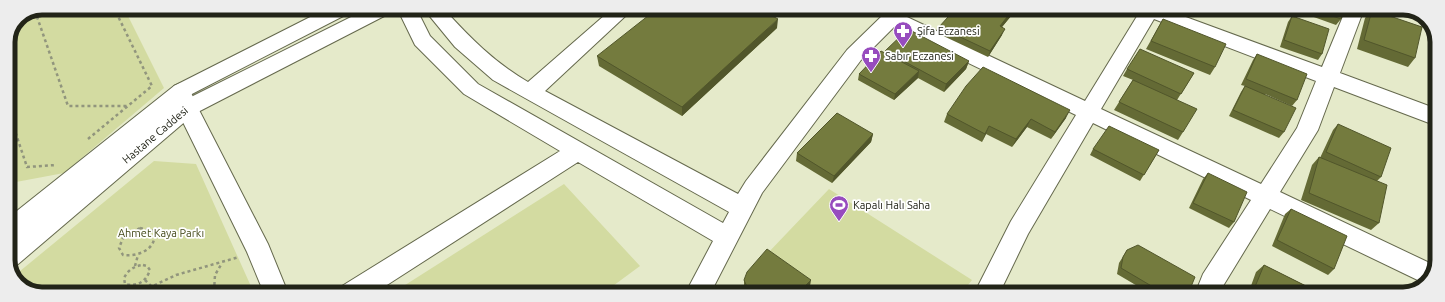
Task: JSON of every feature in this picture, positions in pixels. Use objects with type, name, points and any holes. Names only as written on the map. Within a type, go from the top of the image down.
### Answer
[{"type":"street","name":"Hastane Caddesi","points":[[15,252],[184,99],[332,15]]},
{"type":"street","name":"Hastane Caddesi","points":[[15,226],[162,106],[184,99],[370,15]]},
{"type":"street","points":[[410,15],[422,40],[471,89],[727,237]]},
{"type":"street","points":[[438,15],[462,42],[494,70],[530,92],[743,208]]},
{"type":"street","points":[[530,92],[617,15]]},
{"type":"street","points":[[704,287],[727,237],[754,187],[854,54],[897,15]]},
{"type":"street","points":[[903,15],[1089,111],[1426,273]]},
{"type":"street","points":[[990,287],[1019,228],[1145,15]]},
{"type":"street","points":[[1164,15],[1430,115]]},
{"type":"street","points":[[1210,287],[1212,282],[1307,130],[1353,15]]},
{"type":"street","points":[[184,99],[259,251],[273,287]]},
{"type":"street","points":[[362,287],[578,151]]},
{"type":"path","points":[[86,140],[152,86],[117,15]]},
{"type":"path","points":[[37,16],[68,106],[162,106]]},
{"type":"path","points":[[15,131],[27,167],[56,165],[62,160]]},
{"type":"path","points":[[135,266],[138,255],[149,248],[155,239],[156,235],[151,229],[140,228],[134,230],[123,238],[120,243],[120,252],[123,255],[138,255]]},
{"type":"path","points":[[144,280],[152,287],[176,275],[259,251]]},
{"type":"path","points":[[214,287],[214,275],[222,262]]},
{"type":"path","points":[[143,265],[149,268],[149,274],[144,280],[136,285],[128,285],[124,281],[124,278],[128,271],[135,266],[143,265]]},
{"type":"green space","points":[[42,15],[128,15],[164,88],[64,173],[16,182],[15,42],[17,32],[20,27],[32,17]]},
{"type":"green space","name":"Ahmet Kaya Parkı","points":[[154,161],[196,164],[251,287],[42,287],[32,285],[24,280],[19,272]]},
{"type":"green space","points":[[564,184],[640,266],[612,287],[402,287]]},
{"type":"green space","name":"Kapalı Halı Saha","points":[[829,189],[972,280],[966,287],[811,287],[766,255]]},
{"type":"building","points":[[649,15],[770,15],[778,19],[682,107],[597,56]]},
{"type":"building","points":[[950,15],[1009,15],[1000,26],[1005,29],[990,51],[939,27]]},
{"type":"building","points":[[1329,15],[1342,15],[1341,19]]},
{"type":"building","points":[[1371,15],[1387,15],[1422,27],[1415,58],[1364,40]]},
{"type":"building","points":[[1292,16],[1329,29],[1322,54],[1284,40]]},
{"type":"building","points":[[1163,19],[1226,44],[1215,67],[1151,41]]},
{"type":"building","points":[[908,29],[969,61],[946,84],[885,51]]},
{"type":"building","points":[[1140,49],[1194,73],[1181,94],[1127,69]]},
{"type":"building","points":[[881,51],[919,71],[895,94],[859,74]]},
{"type":"building","points":[[1257,54],[1307,74],[1297,100],[1246,79]]},
{"type":"building","points":[[983,67],[1070,110],[1055,132],[1031,119],[1016,139],[989,126],[985,134],[947,114],[966,86]]},
{"type":"building","points":[[1133,80],[1197,109],[1183,132],[1119,102]]},
{"type":"building","points":[[1245,86],[1296,108],[1284,132],[1233,110]]},
{"type":"building","points":[[837,113],[873,134],[834,176],[797,153]]},
{"type":"building","points":[[1338,124],[1391,148],[1381,177],[1326,152]]},
{"type":"building","points":[[1109,126],[1159,150],[1144,175],[1093,149]]},
{"type":"building","points":[[1319,157],[1387,185],[1379,223],[1309,193]]},
{"type":"building","points":[[1208,173],[1247,192],[1234,222],[1193,203]]},
{"type":"building","points":[[1291,209],[1347,236],[1334,269],[1277,240]]},
{"type":"building","points":[[1138,245],[1195,277],[1191,287],[1153,287],[1121,268],[1123,257],[1127,250]]},
{"type":"building","points":[[767,249],[811,280],[804,287],[747,287],[744,280],[747,272]]},
{"type":"building","points":[[1264,265],[1308,287],[1255,287]]},
{"type":"place","name":"Şifa Eczanesi","points":[[903,48]]},
{"type":"place","name":"Sabır Eczanesi","points":[[871,73]]},
{"type":"place","name":"Kapalı Halı Saha","points":[[839,222]]}]
